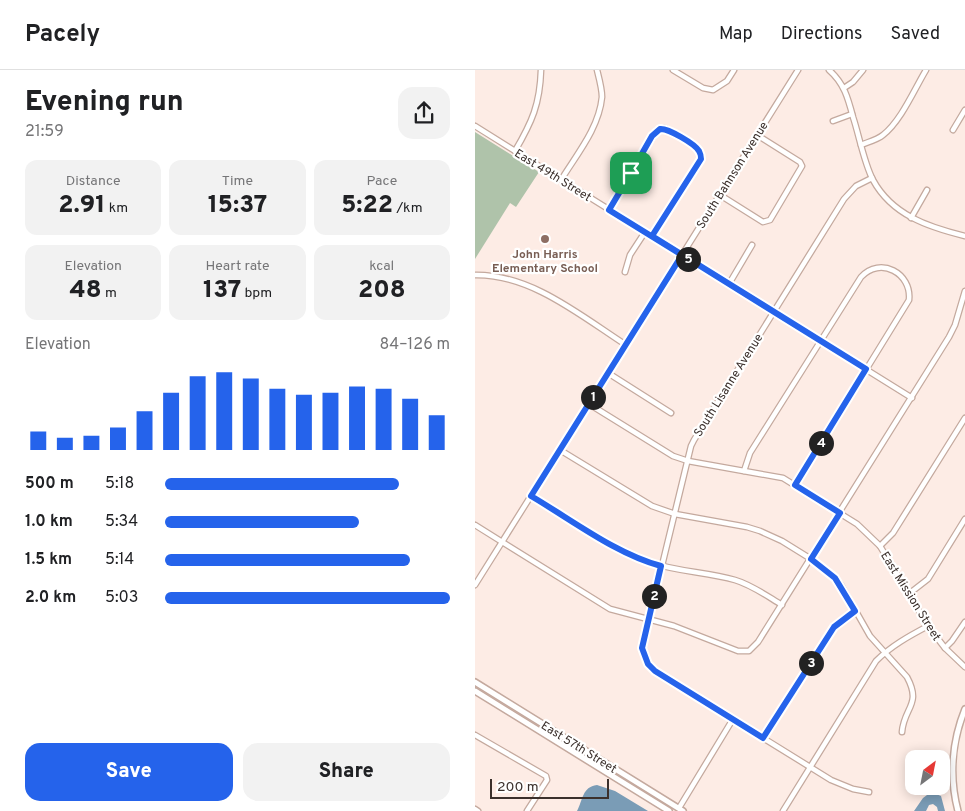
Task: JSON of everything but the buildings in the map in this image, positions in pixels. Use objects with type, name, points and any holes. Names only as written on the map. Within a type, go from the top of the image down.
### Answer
[{"type":"main road","name":"East 57th Street","points":[[475,682],[681,810]]},
{"type":"main road","name":"East 57th Street","points":[[475,691],[669,811]]},
{"type":"main road","points":[[958,811],[953,784],[954,757],[959,725],[965,709]]},
{"type":"street","points":[[515,151],[535,110],[539,96],[541,70]]},
{"type":"street","points":[[561,180],[591,131],[597,117],[602,95],[597,70]]},
{"type":"street","points":[[673,70],[703,88],[713,90],[727,81],[734,70]]},
{"type":"street","name":"South Bahnson Avenue","points":[[475,586],[798,70]]},
{"type":"street","points":[[829,70],[844,88],[872,178],[885,196],[911,218],[923,224],[965,236]]},
{"type":"street","points":[[844,88],[853,82],[863,70]]},
{"type":"street","points":[[861,145],[879,138],[889,129],[926,70]]},
{"type":"street","points":[[953,130],[965,110]]},
{"type":"street","points":[[833,121],[852,114]]},
{"type":"street","name":"East 49th Street","points":[[475,126],[912,398]]},
{"type":"street","points":[[609,210],[657,130],[664,128],[683,139],[696,147],[701,154],[701,159],[652,236]]},
{"type":"street","points":[[720,195],[763,222],[769,220],[802,166],[800,162],[757,136]]},
{"type":"street","name":"South Lisanne Avenue","points":[[869,792],[839,784],[655,671],[648,664],[642,648],[694,440],[850,191],[872,178]]},
{"type":"street","points":[[911,218],[927,190]]},
{"type":"street","points":[[625,272],[630,255],[645,232]]},
{"type":"street","points":[[729,284],[752,245]]},
{"type":"street","points":[[744,470],[751,453],[856,284],[866,271],[871,268],[881,266],[895,272],[907,283],[909,300],[795,485]]},
{"type":"street","points":[[475,275],[501,277],[534,288],[626,345]]},
{"type":"street","points":[[475,525],[601,604],[622,614],[674,626],[738,651],[749,651],[759,642],[949,337],[955,325],[965,291]]},
{"type":"street","points":[[608,373],[671,413]]},
{"type":"street","name":"East Mission Street","points":[[589,404],[666,452],[688,461],[783,478],[857,524],[880,546],[910,593],[928,626],[945,648],[965,666]]},
{"type":"street","points":[[880,546],[893,532],[965,418]]},
{"type":"street","points":[[960,427],[965,430]]},
{"type":"street","points":[[560,450],[645,503],[675,514],[760,531],[777,538],[811,559],[835,578],[870,636],[907,677],[912,688],[913,702],[903,723],[902,732]]},
{"type":"street","points":[[531,496],[616,547],[645,561],[661,566],[738,581],[782,605]]},
{"type":"street","points":[[910,593],[927,579],[965,520]]},
{"type":"street","points":[[763,738],[834,627],[855,611]]},
{"type":"street","points":[[945,648],[965,622]]},
{"type":"street","points":[[783,811],[871,668],[885,653],[904,639],[928,626]]},
{"type":"street","points":[[681,810],[733,719]]},
{"type":"street","points":[[475,735],[547,778],[527,811]]},
{"type":"green space","points":[[475,132],[539,172],[516,207],[510,203],[475,259]]},
{"type":"water","points":[[597,785],[615,791],[648,811],[577,811],[588,788]]},
{"type":"water","points":[[927,795],[941,796],[945,811],[938,811],[937,807],[933,804],[929,805],[926,811],[914,811]]},
{"type":"place","name":"John Harris Elementary School","points":[[545,239]]},
{"type":"route","points":[[664,128],[669,130],[696,147],[701,154],[701,159],[652,236],[866,369],[795,485],[840,513],[811,559],[827,570],[841,585],[855,611],[834,627],[763,738],[655,671],[648,664],[642,648],[661,566],[616,547],[531,496],[682,255],[609,210],[631,173],[657,130],[664,128]]}]
